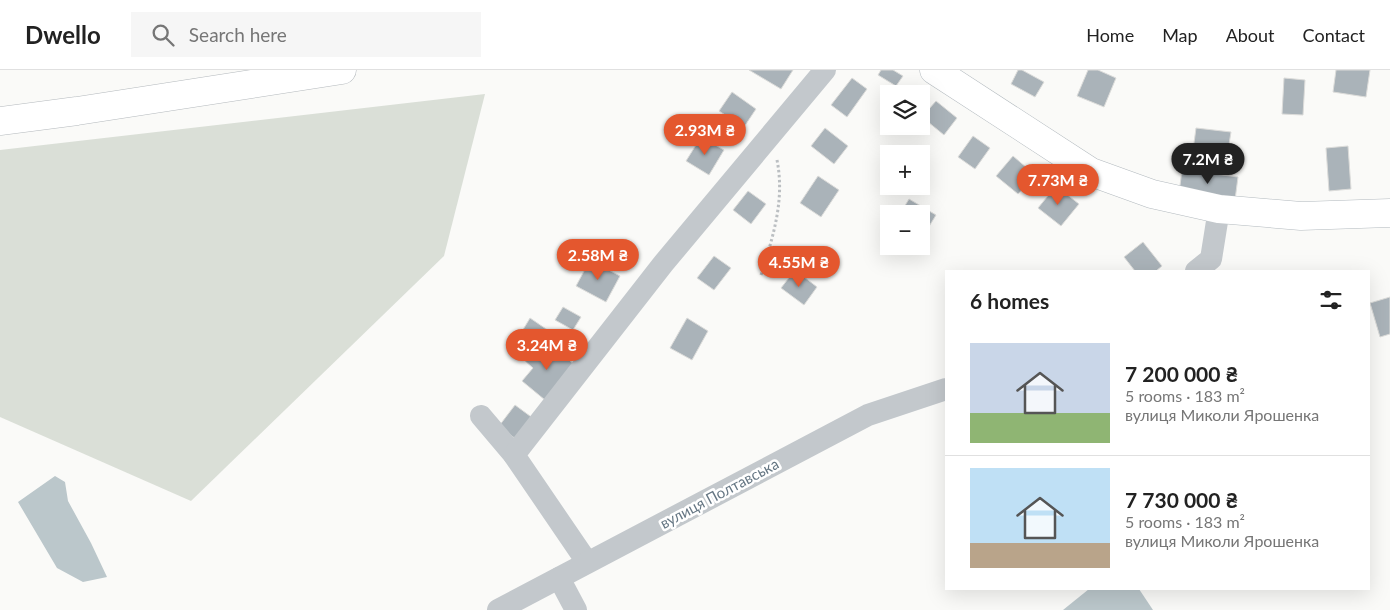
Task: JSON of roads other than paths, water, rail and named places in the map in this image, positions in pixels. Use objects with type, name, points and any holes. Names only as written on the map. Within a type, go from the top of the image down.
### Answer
[{"type":"main road","points":[[0,121],[78,111],[342,70]]},
{"type":"main road","points":[[934,70],[1091,172],[1152,194],[1219,209],[1301,216],[1390,213]]},
{"type":"main road","points":[[0,112],[78,111]]},
{"type":"street","points":[[514,455],[664,264],[824,70]]},
{"type":"street","points":[[1197,270],[1211,259],[1219,209]]},
{"type":"street","name":"вулиця Полтавська","points":[[498,610],[868,415],[945,388]]},
{"type":"street","points":[[481,416],[514,455],[586,562]]},
{"type":"street","points":[[559,578],[576,610]]}]
